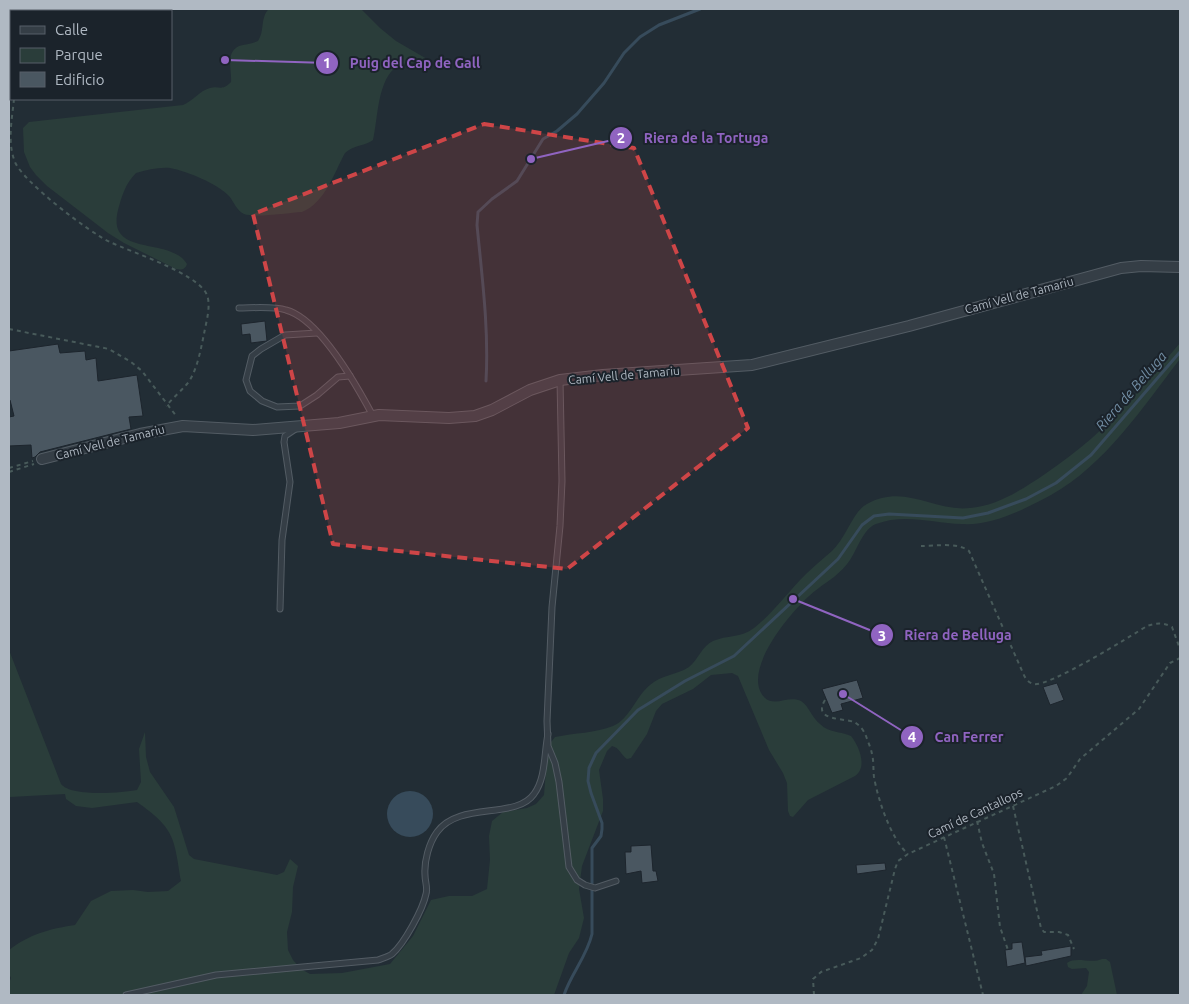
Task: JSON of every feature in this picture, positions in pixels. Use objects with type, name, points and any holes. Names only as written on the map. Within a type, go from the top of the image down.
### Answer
[{"type":"street","name":"Camí Vell de Tamariu","points":[[41,460],[164,428],[191,427],[253,430],[339,423],[372,416],[449,418],[475,416],[492,410],[530,390],[560,380],[603,375],[752,365],[909,326],[1121,268],[1141,266],[1180,267]]},
{"type":"lane","points":[[239,308],[286,310],[302,318],[333,350],[372,416]]},
{"type":"lane","points":[[317,334],[285,335],[252,356],[246,380],[250,391],[262,401],[277,407],[300,406],[317,395],[338,377],[350,376]]},
{"type":"lane","points":[[560,380],[562,481],[560,526],[552,607],[547,721],[548,746],[560,782],[569,867],[578,880],[585,885],[596,888],[616,881]]},
{"type":"lane","points":[[280,609],[282,540],[290,482],[284,442],[285,436],[302,426]]},
{"type":"lane","points":[[126,995],[216,975],[378,960],[392,954],[408,934],[423,904],[426,894],[425,874],[427,856],[437,832],[448,821],[459,816],[509,807],[528,800],[534,795],[542,776],[548,734]]},
{"type":"path","points":[[14,100],[10,136],[12,152],[16,165],[30,180],[53,202],[100,236],[183,274],[201,286],[208,295],[208,314],[200,352],[188,382],[166,406]]},
{"type":"path","points":[[9,329],[109,349],[142,371],[166,406],[180,420],[191,427]]},
{"type":"path","points":[[9,472],[41,460]]},
{"type":"path","name":"Camí Vell de Tamariu","points":[[9,468],[41,460]]},
{"type":"path","points":[[921,546],[958,546],[969,551],[1023,674],[1030,682],[1035,684],[1055,678],[1147,626],[1155,624],[1162,623],[1172,627],[1180,650]]},
{"type":"path","name":"Camí de Cantallops","points":[[814,995],[813,979],[821,972],[861,958],[872,950],[878,939],[898,861],[908,854],[977,821],[1056,786],[1068,778],[1080,759],[1139,709],[1170,663],[1180,658]]},
{"type":"path","points":[[825,700],[822,709],[828,717],[853,722],[859,725],[864,733],[872,753],[876,783],[885,814],[900,847],[908,854]]},
{"type":"path","points":[[1012,805],[1041,928],[1044,932],[1068,935],[1074,949]]},
{"type":"path","points":[[977,821],[982,843],[994,874],[1000,927],[1008,950]]},
{"type":"path","points":[[944,837],[984,995]]},
{"type":"highlighted area","points":[[484,124],[634,148],[748,428],[567,569],[333,544],[253,214]]},
{"type":"green space","points":[[269,9],[361,9],[396,41],[427,59],[425,62],[408,63],[398,66],[391,72],[382,89],[373,140],[352,148],[345,153],[323,195],[310,208],[302,212],[263,215],[244,214],[239,211],[224,191],[193,175],[170,168],[136,173],[129,181],[118,210],[117,225],[121,235],[130,241],[168,250],[179,256],[187,264],[184,268],[176,269],[108,233],[47,186],[30,167],[24,152],[23,128],[29,122],[183,105],[206,89],[213,87],[223,88],[228,85],[231,82],[230,62],[232,53],[239,46],[258,41],[264,16]]},
{"type":"green space","points":[[1180,343],[1180,359],[1137,415],[1106,451],[1071,483],[1008,516],[985,522],[962,524],[919,519],[897,519],[876,524],[867,530],[843,569],[810,595],[776,634],[762,662],[758,675],[759,688],[765,698],[769,700],[792,699],[801,701],[823,727],[851,736],[857,745],[862,762],[859,772],[855,776],[808,800],[793,817],[790,816],[788,811],[787,783],[783,773],[769,750],[738,676],[732,673],[711,675],[693,689],[662,704],[656,711],[647,734],[631,758],[627,759],[617,748],[612,746],[607,751],[599,770],[603,811],[582,866],[579,889],[584,918],[579,938],[569,953],[554,995],[9,995],[11,978],[9,974],[9,950],[17,944],[40,933],[75,925],[91,901],[111,891],[168,891],[181,881],[177,854],[171,835],[166,827],[150,811],[137,802],[92,808],[76,806],[66,799],[65,794],[10,797],[9,650],[61,784],[75,791],[97,793],[137,790],[141,782],[139,749],[145,732],[146,757],[150,772],[174,807],[189,855],[194,859],[277,875],[284,872],[290,859],[298,866],[293,887],[292,912],[287,932],[288,950],[293,960],[301,969],[310,974],[342,973],[390,964],[413,936],[431,900],[449,896],[472,896],[487,889],[490,860],[489,836],[492,821],[503,812],[527,808],[536,804],[544,795],[548,746],[555,737],[592,732],[619,723],[650,685],[659,679],[689,667],[709,643],[718,639],[739,635],[754,628],[768,616],[806,574],[837,546],[858,512],[867,504],[881,498],[894,496],[957,508],[980,507],[1009,496],[1028,485],[1069,457],[1104,427],[1138,392]]},
{"type":"green space","points":[[1102,959],[1110,962],[1117,995],[1081,995],[1087,986],[1089,972],[1086,968],[1072,969],[1068,967],[1067,963],[1075,960],[1093,961]]},
{"type":"water","points":[[410,791],[423,795],[429,801],[433,814],[429,827],[423,833],[410,837],[397,833],[391,827],[387,814],[391,801],[397,795]]},
{"type":"building","points":[[265,321],[267,341],[251,343],[250,334],[242,335],[241,324]]},
{"type":"building","points":[[58,344],[60,353],[85,351],[86,360],[96,358],[98,381],[137,375],[143,416],[129,417],[131,429],[40,452],[32,458],[31,445],[9,446],[9,417],[14,416],[9,400],[9,351]]},
{"type":"building","points":[[857,680],[863,698],[841,704],[843,710],[832,713],[822,689]]},
{"type":"building","points":[[1057,683],[1064,700],[1050,705],[1043,687]]},
{"type":"building","points":[[651,845],[653,871],[656,871],[658,881],[642,883],[641,871],[626,874],[625,852],[631,852],[631,846]]},
{"type":"building","points":[[885,863],[886,870],[857,874],[856,865]]},
{"type":"building","points":[[1022,942],[1025,963],[1007,967],[1005,950],[1012,949],[1012,943]]},
{"type":"building","points":[[1071,946],[1071,956],[1026,966],[1025,957],[1042,955],[1041,951]]},
{"type":"waterway","points":[[486,381],[486,322],[477,225],[478,212],[517,181],[543,139],[557,131],[577,114],[604,83],[624,53],[640,37],[659,25],[700,9]]},
{"type":"waterway","name":"Riera de Belluga","points":[[564,995],[590,942],[592,934],[592,848],[601,836],[602,829],[602,823],[588,781],[589,768],[596,753],[638,710],[685,681],[734,656],[838,559],[862,525],[874,516],[889,514],[963,518],[988,513],[1026,499],[1056,483],[1091,455],[1180,352]]},
{"type":"place","name":"Puig del Cap de Gall","points":[[225,60]]},
{"type":"place","name":"Riera de la Tortuga","points":[[531,159]]},
{"type":"place","name":"Riera de Belluga","points":[[793,599]]},
{"type":"place","name":"Can Ferrer","points":[[843,694]]}]
